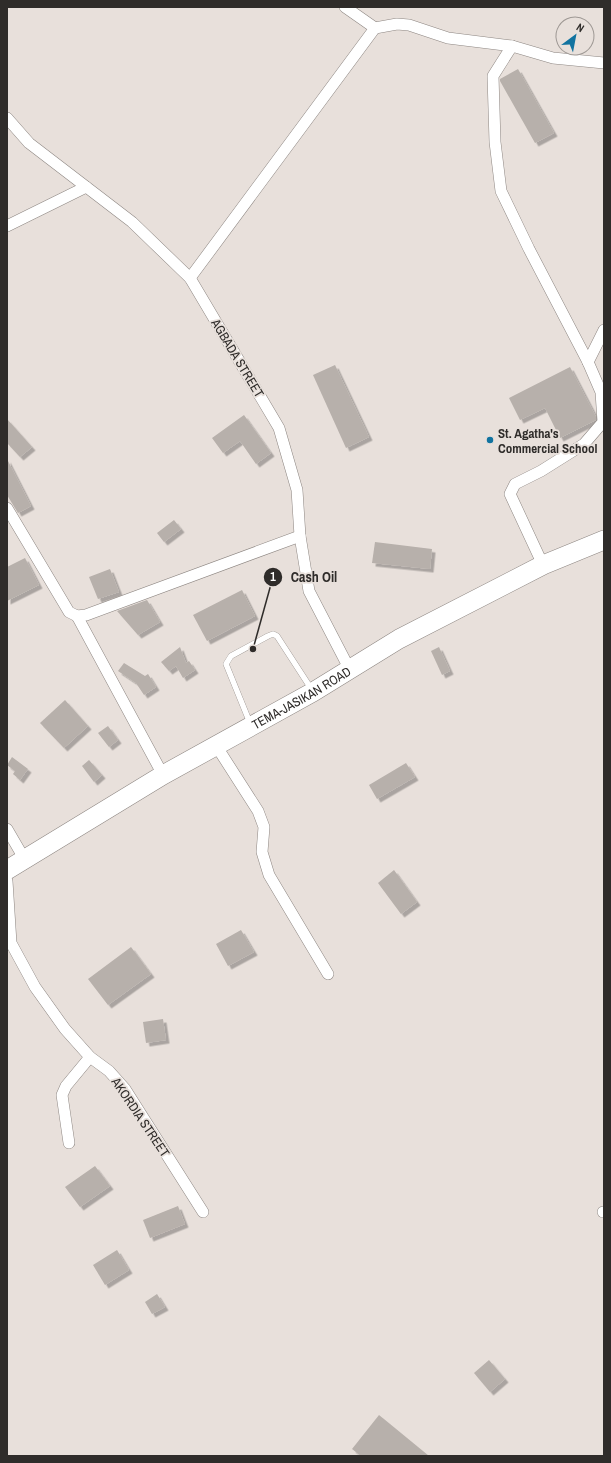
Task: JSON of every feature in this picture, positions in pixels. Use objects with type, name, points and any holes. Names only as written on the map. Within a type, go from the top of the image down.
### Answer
[{"type":"highway","name":"TEMA-JASIKAN ROAD","points":[[7,870],[163,775],[313,692],[399,639],[544,565],[604,540]]},
{"type":"street","points":[[345,7],[375,28]]},
{"type":"street","points":[[190,278],[375,28],[397,24],[409,25],[448,38],[512,46],[553,58],[604,63]]},
{"type":"street","points":[[512,46],[493,76],[496,142],[501,191],[528,249],[588,362],[601,392],[604,422],[584,444],[541,471],[514,484],[510,494],[544,565]]},
{"type":"street","name":"AGBADA STREET","points":[[7,118],[29,143],[132,222],[190,278],[279,428],[297,490],[300,536],[309,591],[350,670]]},
{"type":"street","points":[[7,226],[86,187]]},
{"type":"street","points":[[588,362],[604,330]]},
{"type":"street","points":[[7,508],[69,612],[77,616],[86,615],[300,536]]},
{"type":"street","points":[[77,616],[163,775]]},
{"type":"street","points":[[216,747],[258,811],[264,827],[262,852],[269,875],[328,974]]},
{"type":"street","points":[[7,829],[25,860]]},
{"type":"street","name":"AKORDIA STREET","points":[[7,881],[9,941],[35,987],[65,1029],[90,1057],[109,1071],[125,1089],[203,1212]]},
{"type":"street","points":[[69,1143],[62,1095],[66,1086],[90,1057]]},
{"type":"lane","points":[[252,727],[226,664],[231,656],[273,634],[277,636],[313,692]]},
{"type":"building","points":[[518,69],[554,133],[535,143],[500,81],[500,79]]},
{"type":"building","points":[[335,365],[369,437],[346,448],[313,375]]},
{"type":"building","points":[[570,367],[596,417],[596,420],[560,438],[545,408],[520,420],[509,398]]},
{"type":"building","points":[[244,415],[271,453],[256,464],[240,441],[223,453],[212,438]]},
{"type":"building","points":[[7,419],[32,447],[20,457],[7,443]]},
{"type":"building","points":[[7,459],[31,506],[18,513],[7,495]]},
{"type":"building","points":[[174,520],[181,529],[164,542],[157,533]]},
{"type":"building","points":[[375,542],[432,549],[430,569],[372,563]]},
{"type":"building","points":[[25,558],[39,585],[7,601],[7,567]]},
{"type":"building","points":[[110,569],[119,592],[98,599],[89,577]]},
{"type":"building","points":[[242,590],[255,616],[207,641],[193,615]]},
{"type":"building","points":[[147,600],[160,622],[138,635],[117,611]]},
{"type":"building","points":[[180,647],[186,663],[189,661],[195,670],[183,678],[176,666],[169,671],[161,662]]},
{"type":"building","points":[[439,647],[450,671],[442,675],[431,651]]},
{"type":"building","points":[[124,663],[145,676],[148,674],[156,687],[144,695],[136,683],[118,671]]},
{"type":"building","points":[[65,700],[88,726],[64,748],[40,723]]},
{"type":"building","points":[[108,726],[118,740],[109,747],[98,733]]},
{"type":"building","points":[[12,757],[28,769],[20,780],[13,774],[15,771],[7,765]]},
{"type":"building","points":[[89,760],[102,775],[94,782],[82,766]]},
{"type":"building","points":[[406,763],[415,777],[377,799],[369,785]]},
{"type":"building","points":[[394,870],[417,902],[401,914],[378,883]]},
{"type":"building","points":[[241,930],[254,952],[228,966],[216,944]]},
{"type":"building","points":[[131,947],[151,974],[108,1005],[88,979]]},
{"type":"building","points":[[163,1019],[166,1040],[146,1043],[143,1022]]},
{"type":"building","points":[[95,1166],[110,1186],[80,1207],[65,1187]]},
{"type":"building","points":[[178,1206],[185,1224],[150,1238],[143,1220]]},
{"type":"building","points":[[117,1250],[129,1270],[105,1285],[93,1265]]},
{"type":"building","points":[[157,1294],[165,1307],[152,1314],[145,1302]]},
{"type":"building","points":[[489,1360],[505,1379],[490,1392],[474,1373]]},
{"type":"building","points":[[379,1415],[429,1456],[361,1456],[352,1449]]},
{"type":"place","name":"St. Agatha's Commercial School","points":[[490,440]]},
{"type":"place","name":"Cash Oil","points":[[253,649]]}]
